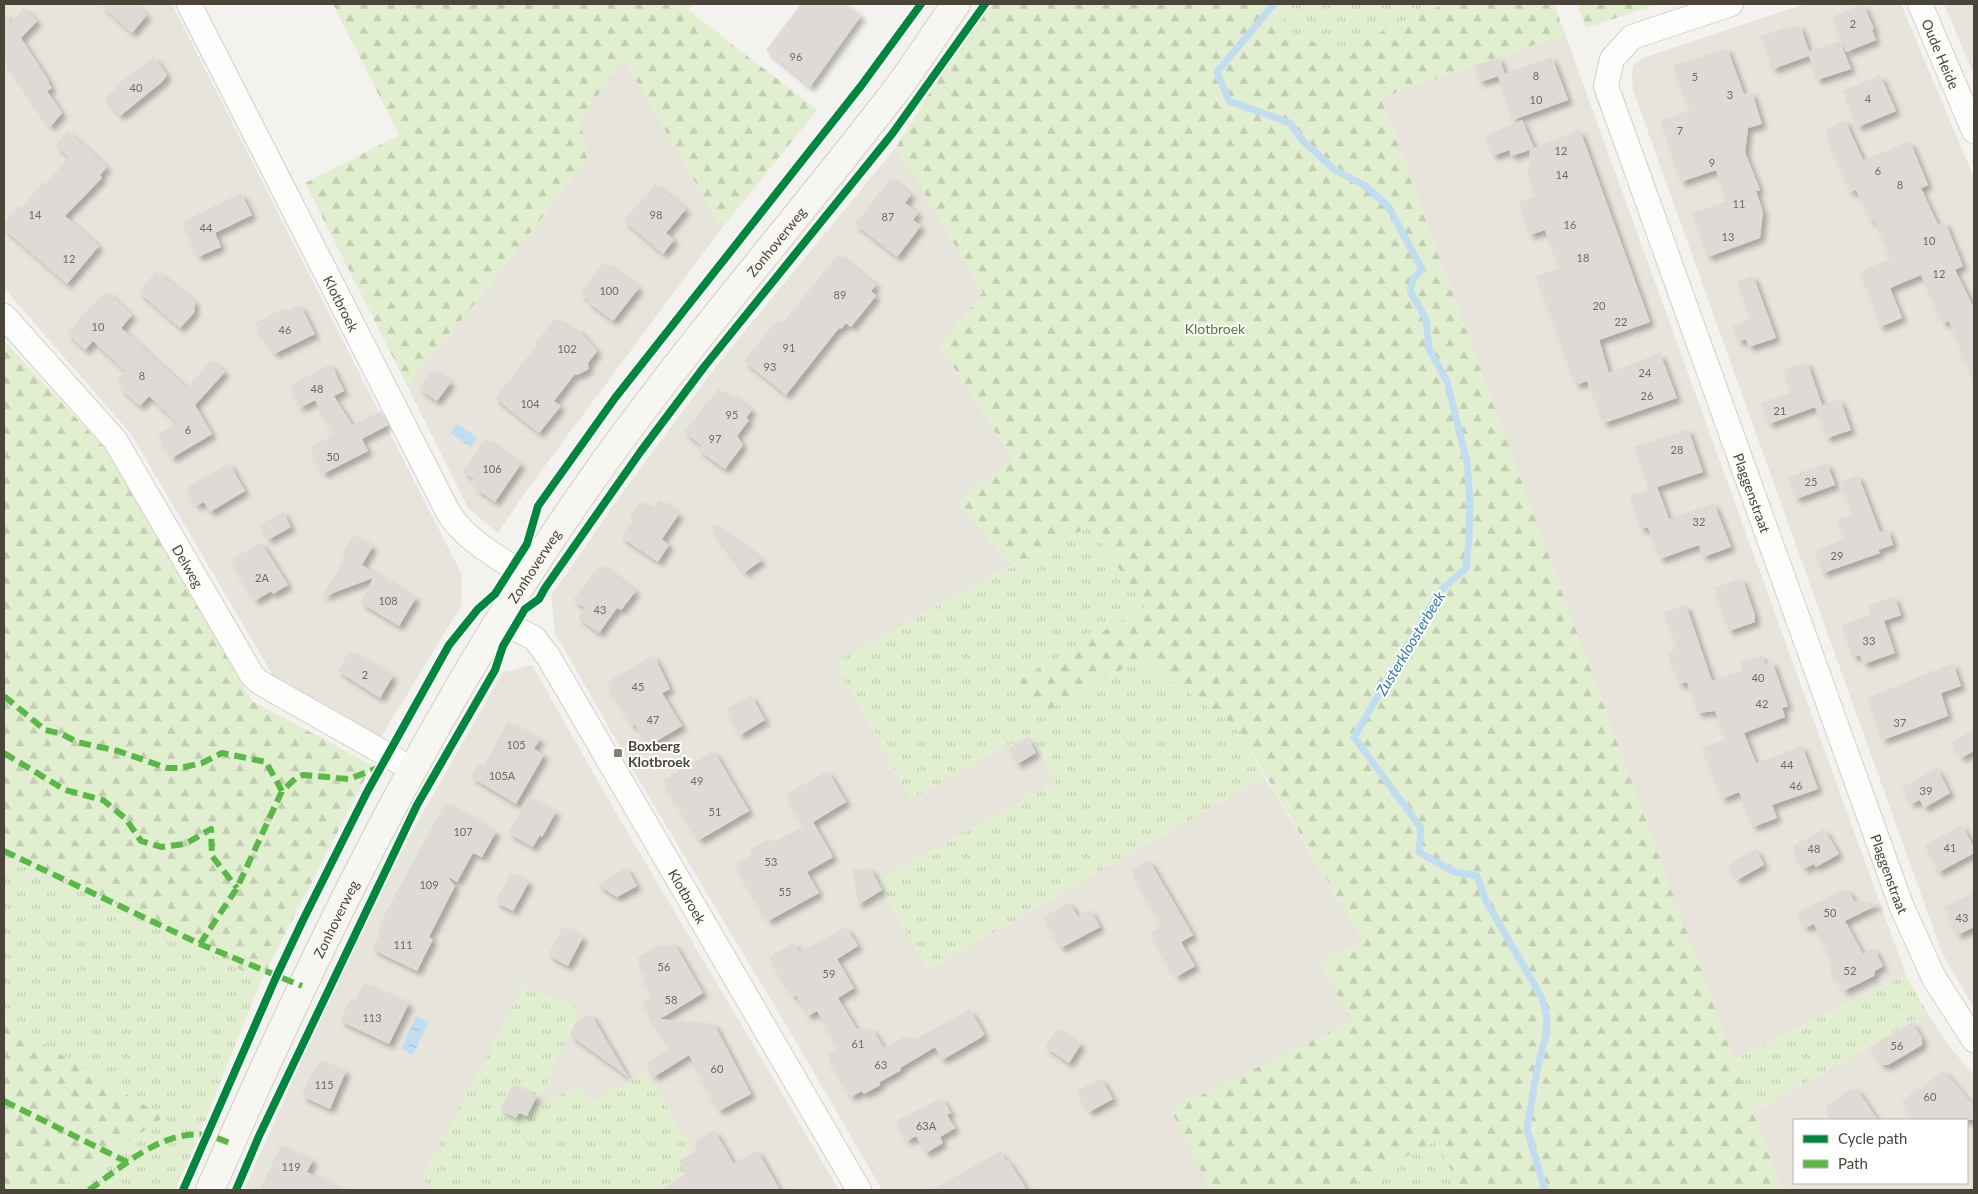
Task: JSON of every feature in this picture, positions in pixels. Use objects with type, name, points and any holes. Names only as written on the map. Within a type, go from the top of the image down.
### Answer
[{"type":"street","name":"Klotbroek","points":[[189,4],[448,512],[456,525],[471,538],[526,576]]},
{"type":"street","name":"Zonhoverweg","points":[[210,1190],[302,986],[412,769],[526,576],[592,480],[714,317],[889,99],[956,4]]},
{"type":"street","name":"Plaggenstraat","points":[[1730,4],[1632,38],[1612,59],[1606,86],[1901,904],[1934,978],[1974,1040]]},
{"type":"street","name":"Oude Heide","points":[[1920,4],[1974,131]]},
{"type":"street","name":"Delweg","points":[[4,316],[114,440],[252,676],[259,682],[412,769]]},
{"type":"street","name":"Klotbroek","points":[[499,620],[534,638],[548,656],[859,1190]]},
{"type":"shaded area","points":[[4,4],[172,4],[462,575],[461,606],[381,737],[275,679],[131,434],[4,288]]},
{"type":"shaded area","points":[[1805,4],[1901,4],[1974,178],[1974,1008],[1942,953],[1633,90],[1633,66],[1643,58]]},
{"type":"shaded area","points":[[1944,4],[1974,4],[1974,75]]},
{"type":"shaded area","points":[[1565,34],[1906,975],[1733,1060],[1381,97]]},
{"type":"shaded area","points":[[624,59],[722,228],[524,494],[498,533],[468,508],[407,385],[496,278],[588,157],[580,119]]},
{"type":"shaded area","points":[[896,147],[983,292],[940,346],[1013,460],[957,502],[1012,566],[919,615],[835,664],[1029,734],[1056,782],[878,880],[927,970],[1265,777],[1363,941],[1321,964],[1353,1021],[1172,1110],[1211,1190],[882,1190],[798,1045],[637,777],[555,633],[551,596],[620,496],[717,365]]},
{"type":"shaded area","points":[[532,665],[615,811],[839,1190],[244,1190],[327,1003],[410,835],[502,673]]},
{"type":"shaded area","points":[[1927,1013],[1949,1046],[1974,1076],[1974,1190],[1782,1190],[1753,1113]]},
{"type":"green space","points":[[333,4],[692,4],[688,10],[817,110],[722,228],[624,60],[580,119],[588,157],[496,278],[407,385],[305,183],[399,135]]},
{"type":"green space","name":"Klotbroek","points":[[992,4],[1284,4],[1281,27],[1336,52],[1441,4],[1554,4],[1565,34],[1381,98],[1782,1190],[1461,1190],[1436,1141],[1343,1190],[1211,1190],[1171,1110],[1352,1021],[1321,964],[1363,941],[1237,727],[1141,659],[1040,714],[1019,680],[1145,607],[1090,526],[1012,566],[957,502],[1013,460],[940,346],[983,292],[896,147],[938,79]]},
{"type":"green space","points":[[1284,4],[1441,4],[1336,53],[1281,27]]},
{"type":"green space","points":[[1577,4],[1658,4],[1586,28]]},
{"type":"green space","points":[[4,341],[111,455],[252,701],[372,765],[261,981],[4,845]]},
{"type":"green space","points":[[1090,526],[1145,607],[1019,680],[1040,713],[1141,659],[1237,727],[1265,777],[927,970],[878,879],[1056,782],[1029,734],[911,799],[835,663],[919,615]]},
{"type":"green space","points":[[4,845],[261,981],[175,1190],[58,1190],[164,1117],[4,1020]]},
{"type":"green space","points":[[1906,975],[1927,1013],[1753,1113],[1733,1060]]},
{"type":"green space","points":[[524,985],[581,1010],[534,1109],[580,1085],[591,1102],[646,1072],[701,1164],[657,1190],[432,1190],[422,1177]]},
{"type":"green space","points":[[4,1020],[164,1117],[58,1190],[4,1190]]},
{"type":"green space","points":[[1436,1141],[1461,1190],[1343,1190]]},
{"type":"water","points":[[456,424],[477,437],[471,447],[450,433]]},
{"type":"water","points":[[416,1016],[428,1022],[413,1055],[401,1049]]},
{"type":"building","points":[[100,4],[135,4],[147,15],[132,33]]},
{"type":"building","points":[[801,4],[845,4],[861,16],[810,87],[766,50]]},
{"type":"building","points":[[1863,4],[1874,29],[1872,30],[1876,40],[1846,52],[1832,17]]},
{"type":"building","points":[[24,8],[37,21],[21,38],[49,81],[52,88],[47,91],[62,113],[50,127],[4,58],[4,12],[11,23]]},
{"type":"building","points":[[1800,25],[1809,51],[1840,41],[1851,69],[1817,80],[1809,56],[1773,69],[1761,36]]},
{"type":"building","points":[[1727,48],[1744,94],[1752,92],[1762,124],[1748,128],[1745,152],[1760,190],[1756,191],[1763,212],[1760,238],[1708,257],[1692,213],[1727,201],[1716,170],[1681,182],[1661,121],[1690,110],[1673,66]]},
{"type":"building","points":[[154,57],[167,75],[162,82],[120,116],[105,98],[117,88],[115,86]]},
{"type":"building","points":[[1499,57],[1505,74],[1480,82],[1474,66]]},
{"type":"building","points":[[1552,57],[1568,100],[1513,120],[1498,76]]},
{"type":"building","points":[[1880,75],[1896,111],[1858,127],[1843,91]]},
{"type":"building","points":[[1522,120],[1534,148],[1580,130],[1650,322],[1599,340],[1609,373],[1660,353],[1677,398],[1604,423],[1587,381],[1576,385],[1536,276],[1559,268],[1545,230],[1530,235],[1519,202],[1535,196],[1528,175],[1530,150],[1533,149],[1511,156],[1509,150],[1493,156],[1485,136]]},
{"type":"building","points":[[1845,120],[1863,160],[1910,141],[1928,185],[1921,188],[1938,225],[1945,222],[1963,266],[1955,270],[1974,308],[1974,381],[1949,321],[1943,323],[1921,275],[1890,288],[1902,318],[1880,327],[1873,306],[1875,306],[1859,272],[1891,258],[1874,219],[1871,221],[1856,190],[1850,192],[1827,137],[1829,137],[1826,129]]},
{"type":"building","points":[[68,131],[107,167],[100,175],[102,178],[65,216],[99,246],[67,284],[4,229],[4,223],[18,206],[21,208],[42,183],[44,185],[69,157],[55,145]]},
{"type":"building","points":[[891,178],[911,195],[905,203],[918,213],[913,220],[921,226],[897,257],[855,224]]},
{"type":"building","points":[[655,184],[686,209],[666,233],[674,240],[663,254],[624,221]]},
{"type":"building","points":[[241,193],[252,215],[215,233],[221,247],[198,257],[182,222]]},
{"type":"building","points":[[838,254],[876,285],[871,291],[876,296],[851,327],[846,323],[841,329],[839,328],[786,395],[744,361],[777,320],[782,324]]},
{"type":"building","points":[[604,262],[639,288],[613,321],[588,302],[589,300],[580,293]]},
{"type":"building","points":[[156,271],[195,302],[194,313],[180,328],[139,292]]},
{"type":"building","points":[[1753,275],[1776,338],[1749,347],[1746,339],[1738,342],[1733,326],[1751,318],[1737,282]]},
{"type":"building","points":[[107,292],[132,315],[121,328],[187,388],[211,360],[225,372],[195,405],[212,434],[172,458],[158,434],[178,423],[149,396],[140,406],[120,388],[123,385],[117,380],[125,371],[93,341],[85,350],[67,333]]},
{"type":"building","points":[[300,305],[315,334],[274,354],[255,323],[284,308],[286,311]]},
{"type":"building","points":[[555,318],[574,332],[576,327],[597,351],[588,363],[589,369],[577,375],[575,374],[554,401],[561,406],[539,433],[495,398],[537,345],[535,343]]},
{"type":"building","points":[[1807,362],[1822,405],[1840,399],[1851,430],[1827,438],[1815,407],[1769,424],[1761,403],[1791,392],[1783,370]]},
{"type":"building","points":[[331,364],[344,391],[334,396],[352,425],[381,411],[388,425],[362,439],[368,451],[323,474],[310,447],[334,435],[315,400],[300,408],[290,385]]},
{"type":"building","points":[[432,369],[451,382],[437,401],[419,389]]},
{"type":"building","points":[[718,389],[729,397],[731,394],[752,410],[746,418],[749,420],[737,436],[743,445],[725,469],[698,450],[701,445],[684,432]]},
{"type":"building","points":[[1688,429],[1703,472],[1657,487],[1669,519],[1714,503],[1731,547],[1703,557],[1699,545],[1660,559],[1648,527],[1641,529],[1630,496],[1650,489],[1634,447]]},
{"type":"building","points":[[486,439],[521,464],[495,502],[475,488],[477,485],[472,482],[474,479],[463,471]]},
{"type":"building","points":[[229,463],[245,491],[210,512],[204,502],[196,506],[186,488]]},
{"type":"building","points":[[1827,463],[1835,485],[1796,499],[1788,477]]},
{"type":"building","points":[[1858,475],[1880,532],[1888,529],[1893,545],[1878,550],[1880,553],[1823,573],[1815,551],[1844,539],[1837,520],[1853,514],[1841,482]]},
{"type":"building","points":[[659,500],[679,514],[662,539],[669,545],[658,562],[621,537],[633,519],[630,516],[640,501],[653,510]]},
{"type":"building","points":[[283,511],[291,527],[268,540],[260,525]]},
{"type":"building","points":[[713,524],[762,560],[744,573],[711,527]]},
{"type":"building","points":[[353,535],[373,546],[362,565],[416,598],[399,626],[361,603],[373,578],[322,597],[346,556],[342,554]]},
{"type":"building","points":[[261,542],[288,585],[273,594],[271,591],[255,601],[231,560]]},
{"type":"building","points":[[600,565],[636,591],[621,610],[617,608],[599,633],[578,618],[585,608],[573,600]]},
{"type":"building","points":[[1742,578],[1755,615],[1755,622],[1729,631],[1714,588]]},
{"type":"building","points":[[1894,596],[1901,615],[1884,621],[1895,653],[1864,664],[1860,655],[1853,657],[1842,625],[1871,614],[1868,606]]},
{"type":"building","points":[[1686,605],[1712,681],[1743,670],[1741,662],[1762,655],[1765,664],[1772,661],[1788,706],[1782,708],[1785,717],[1744,733],[1756,763],[1802,746],[1818,789],[1772,805],[1777,818],[1753,827],[1739,792],[1722,799],[1702,748],[1726,739],[1715,711],[1698,713],[1687,682],[1679,684],[1667,652],[1677,648],[1664,612]]},
{"type":"building","points":[[349,651],[393,676],[380,698],[338,671]]},
{"type":"building","points":[[654,655],[670,689],[662,693],[682,726],[648,746],[635,724],[632,726],[607,682]]},
{"type":"building","points":[[1953,663],[1961,686],[1941,693],[1948,716],[1883,740],[1867,698]]},
{"type":"building","points":[[751,695],[765,720],[740,735],[726,709]]},
{"type":"building","points":[[508,722],[540,739],[534,749],[544,755],[516,804],[471,777],[479,764],[484,765]]},
{"type":"building","points":[[1974,730],[1974,751],[1961,758],[1952,742]]},
{"type":"building","points":[[1028,737],[1036,753],[1017,764],[1009,748]]},
{"type":"building","points":[[714,751],[749,811],[699,840],[663,780]]},
{"type":"building","points":[[1937,768],[1950,793],[1924,808],[1920,800],[1911,804],[1902,787]]},
{"type":"building","points":[[828,771],[846,802],[813,822],[833,857],[807,872],[819,893],[768,921],[735,864],[751,855],[751,849],[770,838],[772,843],[804,826],[786,794]]},
{"type":"building","points":[[528,797],[556,812],[542,837],[540,835],[533,847],[508,833]]},
{"type":"building","points":[[445,803],[496,832],[482,857],[473,853],[457,882],[447,876],[455,886],[429,937],[433,939],[417,971],[372,949],[381,931],[378,930],[385,914]]},
{"type":"building","points":[[1962,825],[1974,848],[1974,853],[1939,872],[1925,845]]},
{"type":"building","points":[[1824,829],[1839,854],[1816,867],[1814,864],[1804,869],[1794,853],[1794,845]]},
{"type":"building","points":[[1756,849],[1764,865],[1737,880],[1728,865]]},
{"type":"building","points":[[1149,860],[1193,935],[1181,942],[1195,966],[1176,977],[1150,932],[1162,926],[1131,870]]},
{"type":"building","points":[[626,867],[637,886],[617,897],[597,885]]},
{"type":"building","points":[[870,868],[882,890],[858,905],[853,870]]},
{"type":"building","points":[[511,873],[529,882],[513,911],[495,902]]},
{"type":"building","points":[[1848,889],[1854,901],[1879,904],[1845,921],[1863,954],[1874,948],[1883,966],[1875,971],[1874,976],[1844,991],[1829,966],[1834,964],[1814,924],[1805,928],[1797,913],[1842,890],[1843,892]]},
{"type":"building","points":[[1974,892],[1974,927],[1958,935],[1944,907]]},
{"type":"building","points":[[1069,902],[1078,917],[1090,910],[1100,927],[1061,948],[1044,917]]},
{"type":"building","points":[[563,926],[583,937],[568,966],[548,955]]},
{"type":"building","points":[[846,927],[858,946],[837,959],[854,988],[838,998],[856,1028],[871,1029],[884,1048],[906,1036],[910,1042],[970,1009],[984,1034],[982,1037],[942,1060],[935,1047],[900,1068],[901,1070],[880,1082],[880,1085],[864,1094],[862,1091],[851,1097],[827,1055],[839,1048],[817,1011],[808,1016],[796,995],[793,997],[769,957],[794,943],[800,952]]},
{"type":"building","points":[[674,943],[703,993],[660,1019],[714,1024],[751,1094],[719,1111],[689,1055],[654,1077],[646,1063],[670,1048],[642,1002],[652,996],[642,977],[646,975],[637,958],[661,944],[664,948]]},
{"type":"building","points":[[364,983],[409,1003],[389,1044],[340,1021],[350,999],[355,1001]]},
{"type":"building","points":[[591,1014],[628,1077],[570,1035],[576,1022]]},
{"type":"building","points":[[1912,1022],[1922,1038],[1922,1045],[1888,1065],[1881,1065],[1870,1047]]},
{"type":"building","points":[[1057,1029],[1081,1044],[1069,1063],[1045,1047]]},
{"type":"building","points":[[320,1060],[346,1071],[330,1109],[302,1096],[312,1072],[314,1073]]},
{"type":"building","points":[[1943,1070],[1974,1106],[1974,1120],[1913,1119],[1902,1101],[1918,1088],[1920,1090]]},
{"type":"building","points":[[1101,1078],[1113,1099],[1089,1112],[1077,1091]]},
{"type":"building","points":[[513,1084],[537,1096],[527,1116],[519,1113],[516,1118],[500,1110]]},
{"type":"building","points":[[1850,1089],[1857,1089],[1877,1119],[1834,1119],[1825,1107]]},
{"type":"building","points":[[942,1098],[951,1113],[947,1115],[955,1128],[940,1137],[943,1143],[926,1153],[916,1136],[907,1141],[896,1121]]},
{"type":"building","points":[[714,1130],[734,1164],[757,1150],[780,1190],[661,1190],[687,1174],[679,1161],[698,1149],[694,1142]]},
{"type":"building","points":[[281,1145],[313,1160],[307,1172],[346,1190],[260,1190]]},
{"type":"building","points":[[1000,1151],[1027,1190],[932,1190]]},
{"type":"waterway","name":"Zusterkloosterbeek","points":[[1274,4],[1217,72],[1229,101],[1290,123],[1303,141],[1335,170],[1364,185],[1388,206],[1422,269],[1413,279],[1410,291],[1426,319],[1429,349],[1447,381],[1467,462],[1470,502],[1466,568],[1439,592],[1354,737],[1421,828],[1419,852],[1454,872],[1477,876],[1485,899],[1542,998],[1547,1018],[1546,1035],[1537,1070],[1527,1129],[1545,1190]]},
{"type":"marked path","points":[[4,696],[45,730],[62,734],[77,742],[118,751],[167,768],[180,768],[202,763],[222,753],[266,762],[282,791]]},
{"type":"marked path","points":[[4,753],[65,790],[103,800],[126,819],[141,841],[161,847],[185,844],[211,829],[212,856],[237,888]]},
{"type":"marked path","points":[[200,944],[237,888],[282,791],[296,778],[303,775],[349,779],[380,767]]},
{"type":"marked path","points":[[4,851],[200,944],[302,986]]},
{"type":"marked path","points":[[4,1101],[129,1163]]},
{"type":"marked path","points":[[89,1190],[143,1152],[173,1138],[205,1135],[230,1143]]},
{"type":"cycle path","points":[[183,1190],[303,920],[367,792],[449,645],[478,609],[495,594],[527,544],[538,506],[615,398],[861,86],[921,4]]},
{"type":"cycle path","points":[[236,1190],[259,1136],[417,805],[495,670],[503,646],[525,609],[539,599],[641,451],[704,367],[892,134],[985,4]]},
{"type":"place","name":"Boxberg Klotbroek","points":[[618,753]]}]
